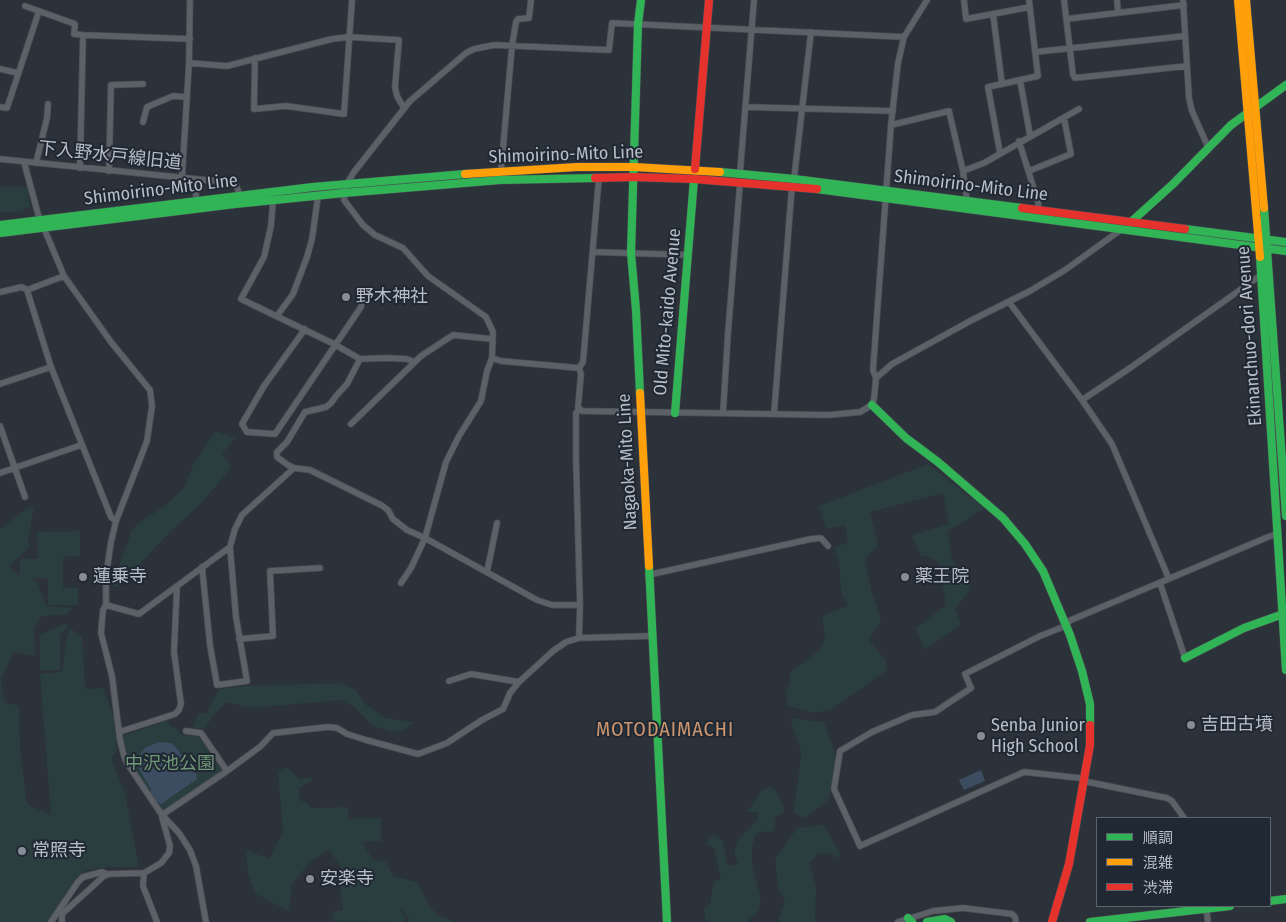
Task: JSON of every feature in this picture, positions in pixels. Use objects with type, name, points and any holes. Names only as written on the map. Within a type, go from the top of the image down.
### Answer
[{"type":"main road","name":"Nagaoka-Mito Line","points":[[641,0],[638,24],[631,253],[667,922]]},
{"type":"main road","points":[[695,169],[709,0]]},
{"type":"main road","name":"Ekinanchuo-dori Avenue","points":[[1238,0],[1261,275],[1277,534],[1284,614],[1286,670]]},
{"type":"main road","name":"Ekinanchuo-dori Avenue","points":[[1246,0],[1268,249],[1286,516]]},
{"type":"main road","points":[[1122,229],[1173,184],[1231,125],[1286,85]]},
{"type":"main road","name":"Shimoirino-Mito Line","points":[[0,225],[41,223],[273,201],[318,196],[345,189],[501,171],[634,167],[740,173],[793,183],[886,194],[1286,251]]},
{"type":"main road","name":"Shimoirino-Mito Line","points":[[0,233],[41,223],[240,195],[500,180],[599,177],[694,179],[740,183],[793,183]]},
{"type":"main road","name":"Old Mito-kaido Avenue","points":[[675,413],[694,179]]},
{"type":"main road","name":"Shimoirino-Mito Line","points":[[886,194],[968,201],[1286,242]]},
{"type":"main road","points":[[872,405],[906,438],[938,462],[1003,518],[1025,544],[1042,571],[1066,623],[1082,671],[1091,716],[1090,745],[1069,864],[1052,922]]},
{"type":"main road","points":[[1185,658],[1244,628],[1284,614]]},
{"type":"main road","points":[[1271,901],[1286,899]]},
{"type":"main road","points":[[1090,922],[1206,907]]},
{"type":"main road","points":[[927,922],[945,919],[950,922]]},
{"type":"street","points":[[182,178],[189,63],[190,0]]},
{"type":"street","points":[[255,58],[254,109],[286,106],[344,114],[352,0]]},
{"type":"street","points":[[501,171],[512,46],[516,22],[518,19],[529,18],[532,0]]},
{"type":"street","points":[[740,173],[754,0]]},
{"type":"street","points":[[675,413],[829,415],[860,412],[872,405],[876,378],[873,370],[891,125],[898,63],[904,36],[927,0]]},
{"type":"street","points":[[964,0],[966,19],[1030,7]]},
{"type":"street","points":[[1000,153],[988,87],[1038,76],[1029,0]]},
{"type":"street","points":[[1064,0],[1073,75],[1075,78],[1187,66]]},
{"type":"street","points":[[1117,0],[1118,12]]},
{"type":"street","points":[[1066,18],[1183,2],[1189,98],[1192,111],[1208,147]]},
{"type":"street","points":[[25,6],[76,24],[74,34],[190,39]]},
{"type":"street","points":[[0,107],[7,108],[38,10]]},
{"type":"street","points":[[993,14],[1002,84]]},
{"type":"street","points":[[401,583],[411,568],[425,538],[440,478],[446,462],[458,436],[481,401],[492,358],[493,332],[486,318],[428,276],[403,248],[375,235],[363,225],[345,202],[345,189],[354,172],[404,108],[422,89],[466,53],[485,46],[609,50],[612,23],[904,36]]},
{"type":"street","points":[[774,414],[793,183],[811,32]]},
{"type":"street","points":[[80,168],[83,35]]},
{"type":"street","points":[[1035,52],[1185,36]]},
{"type":"street","points":[[189,63],[227,66],[321,40],[350,37],[399,40],[395,87],[397,96],[404,108]]},
{"type":"street","points":[[0,69],[18,73]]},
{"type":"street","points":[[1020,80],[1030,135]]},
{"type":"street","points":[[109,171],[111,85],[143,84]]},
{"type":"street","points":[[143,122],[147,107],[173,96],[187,97]]},
{"type":"street","points":[[36,163],[47,118],[48,104]]},
{"type":"street","points":[[745,107],[893,111]]},
{"type":"street","points":[[963,171],[984,162],[1079,108]]},
{"type":"street","points":[[891,125],[949,111],[968,201]]},
{"type":"street","points":[[1029,171],[1070,154],[1064,118]]},
{"type":"street","points":[[1019,141],[1039,210]]},
{"type":"street","name":"下入野水戸線旧道","points":[[0,159],[235,183],[240,195]]},
{"type":"street","points":[[24,162],[41,223],[64,276],[111,342],[150,390],[152,406],[146,442],[116,521],[106,576],[106,605],[103,610],[101,633],[112,676],[119,732],[127,763],[162,815],[186,842],[194,858],[206,922]]},
{"type":"street","points":[[579,638],[576,414],[578,409],[579,368],[583,362],[599,177]]},
{"type":"street","points":[[196,179],[196,201]]},
{"type":"street","points":[[723,413],[740,183]]},
{"type":"street","points":[[277,316],[293,294],[306,257],[312,239],[318,196]]},
{"type":"street","points":[[273,201],[271,226],[264,257],[242,300],[305,329],[360,359],[407,359],[415,362]]},
{"type":"street","points":[[876,378],[892,364],[1065,270],[1122,229]]},
{"type":"street","points":[[593,252],[688,255]]},
{"type":"street","points":[[1082,400],[1261,275]]},
{"type":"street","points":[[27,290],[64,276]]},
{"type":"street","points":[[0,292],[22,287],[27,290],[51,367],[81,445],[111,517],[116,521]]},
{"type":"street","points":[[305,329],[264,386],[242,424],[247,432],[275,434],[361,306],[364,291]]},
{"type":"street","points":[[1009,302],[1082,400],[1112,444],[1170,579]]},
{"type":"street","points":[[351,424],[415,362],[453,335],[492,339]]},
{"type":"street","points":[[492,358],[501,361],[579,368]]},
{"type":"street","points":[[360,359],[347,384],[331,403],[326,407],[306,412],[287,442],[277,452],[277,457],[294,468],[310,470],[381,505],[400,525],[536,600],[546,604],[580,605]]},
{"type":"street","points":[[0,384],[51,367]]},
{"type":"street","name":"Old Mito-kaido Avenue","points":[[578,409],[582,411],[675,413]]},
{"type":"street","points":[[0,426],[25,498]]},
{"type":"street","points":[[0,473],[81,445]]},
{"type":"street","points":[[202,567],[210,645],[217,685],[247,681],[239,640],[230,547],[235,529],[242,515],[294,468]]},
{"type":"street","points":[[487,572],[497,523]]},
{"type":"street","points":[[1183,817],[1172,801],[1167,798],[1084,780],[1024,772],[860,846],[834,788],[840,750],[872,732],[912,715],[935,712],[971,688],[965,674],[1040,636],[1063,627],[1066,623],[1277,534]]},
{"type":"street","points":[[648,575],[811,539],[821,538],[828,546]]},
{"type":"street","points":[[106,605],[138,614],[230,547]]},
{"type":"street","points":[[239,640],[273,636],[270,570],[320,568]]},
{"type":"street","points":[[1160,583],[1185,658]]},
{"type":"street","points":[[119,732],[175,714],[179,710],[181,704],[174,652],[177,586]]},
{"type":"street","points":[[162,815],[261,746],[273,733],[328,726],[390,747],[418,754],[426,752],[447,743],[503,709],[510,693],[519,682],[553,651],[566,642],[579,638],[652,636]]},
{"type":"street","points":[[449,681],[470,674],[519,682]]},
{"type":"street","points":[[186,731],[201,734],[227,771]]},
{"type":"street","points":[[51,922],[83,877],[102,872],[108,874],[144,873],[161,863],[170,849],[162,815]]},
{"type":"street","points":[[144,873],[143,886],[157,922]]},
{"type":"street","points":[[62,922],[62,914],[108,874]]},
{"type":"street","points":[[1206,907],[1208,922]]},
{"type":"street","points":[[898,922],[910,920],[933,911],[963,908],[1012,914],[1016,917],[1016,922]]},
{"type":"green space","points":[[0,187],[27,187],[30,207],[20,212],[0,212]]},
{"type":"green space","points":[[216,431],[235,438],[222,454],[231,465],[227,473],[203,501],[166,536],[119,586],[112,587],[132,529],[162,508],[184,488],[193,465]]},
{"type":"green space","points":[[928,464],[985,508],[948,531],[952,560],[956,566],[963,565],[970,590],[955,609],[961,624],[925,650],[916,628],[946,605],[939,564],[932,558],[920,555],[912,535],[949,524],[943,493],[870,512],[878,545],[865,559],[871,590],[881,620],[869,640],[885,659],[887,670],[832,709],[815,713],[788,706],[786,691],[790,683],[790,672],[819,651],[825,638],[822,616],[848,606],[841,592],[839,561],[834,548],[848,542],[845,525],[826,529],[819,506]]},
{"type":"green space","points":[[27,508],[34,508],[28,540],[30,547],[9,566],[20,576],[20,559],[38,559],[37,532],[80,531],[80,556],[63,557],[63,588],[78,588],[78,605],[48,605],[48,578],[31,579],[37,581],[46,606],[72,608],[67,614],[42,616],[34,628],[35,656],[14,652],[1,679],[4,702],[19,706],[20,751],[27,804],[51,815],[40,674],[62,672],[66,641],[70,628],[82,637],[85,689],[103,688],[114,718],[117,751],[111,758],[125,793],[139,867],[90,869],[82,873],[75,880],[48,922],[0,922],[0,529]]},
{"type":"green space","points":[[67,623],[68,627],[60,635],[60,670],[40,670],[40,634]]},
{"type":"green space","points":[[340,683],[356,690],[366,705],[386,718],[414,722],[404,730],[391,732],[372,725],[354,707],[341,700],[262,707],[247,707],[227,702],[212,717],[205,729],[193,728],[198,714],[206,713],[219,689],[245,686]]},
{"type":"green space","points":[[790,718],[824,722],[836,757],[834,777],[828,800],[805,818],[793,812],[801,751]]},
{"type":"green space","name":"中沢池公園","points":[[169,720],[169,725],[177,729],[180,734],[199,737],[221,769],[221,772],[164,810],[160,809],[130,762],[122,736]]},
{"type":"green space","points":[[287,767],[300,780],[311,777],[313,780],[299,788],[299,800],[308,803],[311,808],[348,807],[348,819],[381,818],[381,841],[362,842],[373,860],[386,862],[393,876],[417,882],[430,907],[438,915],[456,922],[407,922],[410,920],[398,905],[406,920],[402,922],[332,921],[334,911],[343,911],[340,893],[344,871],[329,850],[310,862],[292,884],[289,911],[256,894],[248,875],[246,850],[269,859],[283,832],[278,771]]},
{"type":"green space","points":[[771,787],[777,792],[785,811],[773,818],[776,823],[773,833],[766,831],[756,834],[752,846],[752,866],[761,898],[759,910],[747,922],[712,922],[705,920],[704,908],[710,903],[714,881],[721,880],[714,848],[705,843],[714,835],[723,841],[727,865],[738,865],[734,850],[738,840],[756,822],[759,813],[747,812],[762,790]]},
{"type":"green space","points":[[824,825],[841,856],[838,858],[832,854],[819,853],[809,863],[816,888],[815,922],[778,922],[785,901],[778,887],[775,859],[797,828]]},
{"type":"water","points":[[159,742],[174,745],[196,774],[197,779],[161,804],[154,800],[151,789],[135,760],[146,747]]},
{"type":"water","points":[[981,770],[985,781],[964,790],[959,780]]},
{"type":"traffic: fast","points":[[640,393],[631,253],[638,24],[641,0]]},
{"type":"traffic: fast","points":[[1131,222],[1173,184],[1231,125],[1286,85]]},
{"type":"traffic: fast","points":[[720,172],[794,179],[1022,208]]},
{"type":"traffic: fast","points":[[0,225],[313,187],[465,174]]},
{"type":"traffic: fast","points":[[0,233],[235,204],[344,193],[500,180],[595,178]]},
{"type":"traffic: fast","points":[[675,413],[694,179]]},
{"type":"traffic: fast","points":[[817,189],[1286,251]]},
{"type":"traffic: fast","points":[[1264,208],[1286,516]]},
{"type":"traffic: fast","points":[[1185,229],[1286,242]]},
{"type":"traffic: fast","points":[[1260,257],[1286,670]]},
{"type":"traffic: fast","points":[[872,405],[906,438],[938,462],[1003,518],[1025,544],[1043,571],[1070,635],[1082,671],[1090,704],[1090,725]]},
{"type":"traffic: fast","points":[[649,566],[667,922]]},
{"type":"traffic: fast","points":[[1185,658],[1244,628],[1286,613]]},
{"type":"traffic: fast","points":[[1271,901],[1286,899]]},
{"type":"traffic: fast","points":[[1090,922],[1221,907]]},
{"type":"traffic: fast","points":[[908,918],[912,922]]},
{"type":"traffic: fast","points":[[927,922],[945,919],[951,922]]},
{"type":"traffic: slow","points":[[1238,0],[1260,257]]},
{"type":"traffic: slow","points":[[1246,0],[1264,208]]},
{"type":"traffic: slow","points":[[465,174],[577,167],[634,167],[720,172]]},
{"type":"traffic: slow","points":[[640,393],[649,566]]},
{"type":"traffic: jam","points":[[695,169],[709,0]]},
{"type":"traffic: jam","points":[[595,178],[694,179],[817,189]]},
{"type":"traffic: jam","points":[[1022,208],[1185,229]]},
{"type":"traffic: jam","points":[[1052,922],[1069,864],[1090,745],[1090,725]]},
{"type":"place","name":"野木神社","points":[[346,297]]},
{"type":"place","name":"蓮乗寺","points":[[83,577]]},
{"type":"place","name":"薬王院","points":[[905,577]]},
{"type":"place","name":"吉田古墳","points":[[1191,725]]},
{"type":"place","name":"Senba Junior High School","points":[[981,736]]},
{"type":"place","name":"常照寺","points":[[22,851]]},
{"type":"place","name":"安楽寺","points":[[310,879]]},
{"type":"district","name":"MOTODAIMACHI","points":[[665,730]]}]
